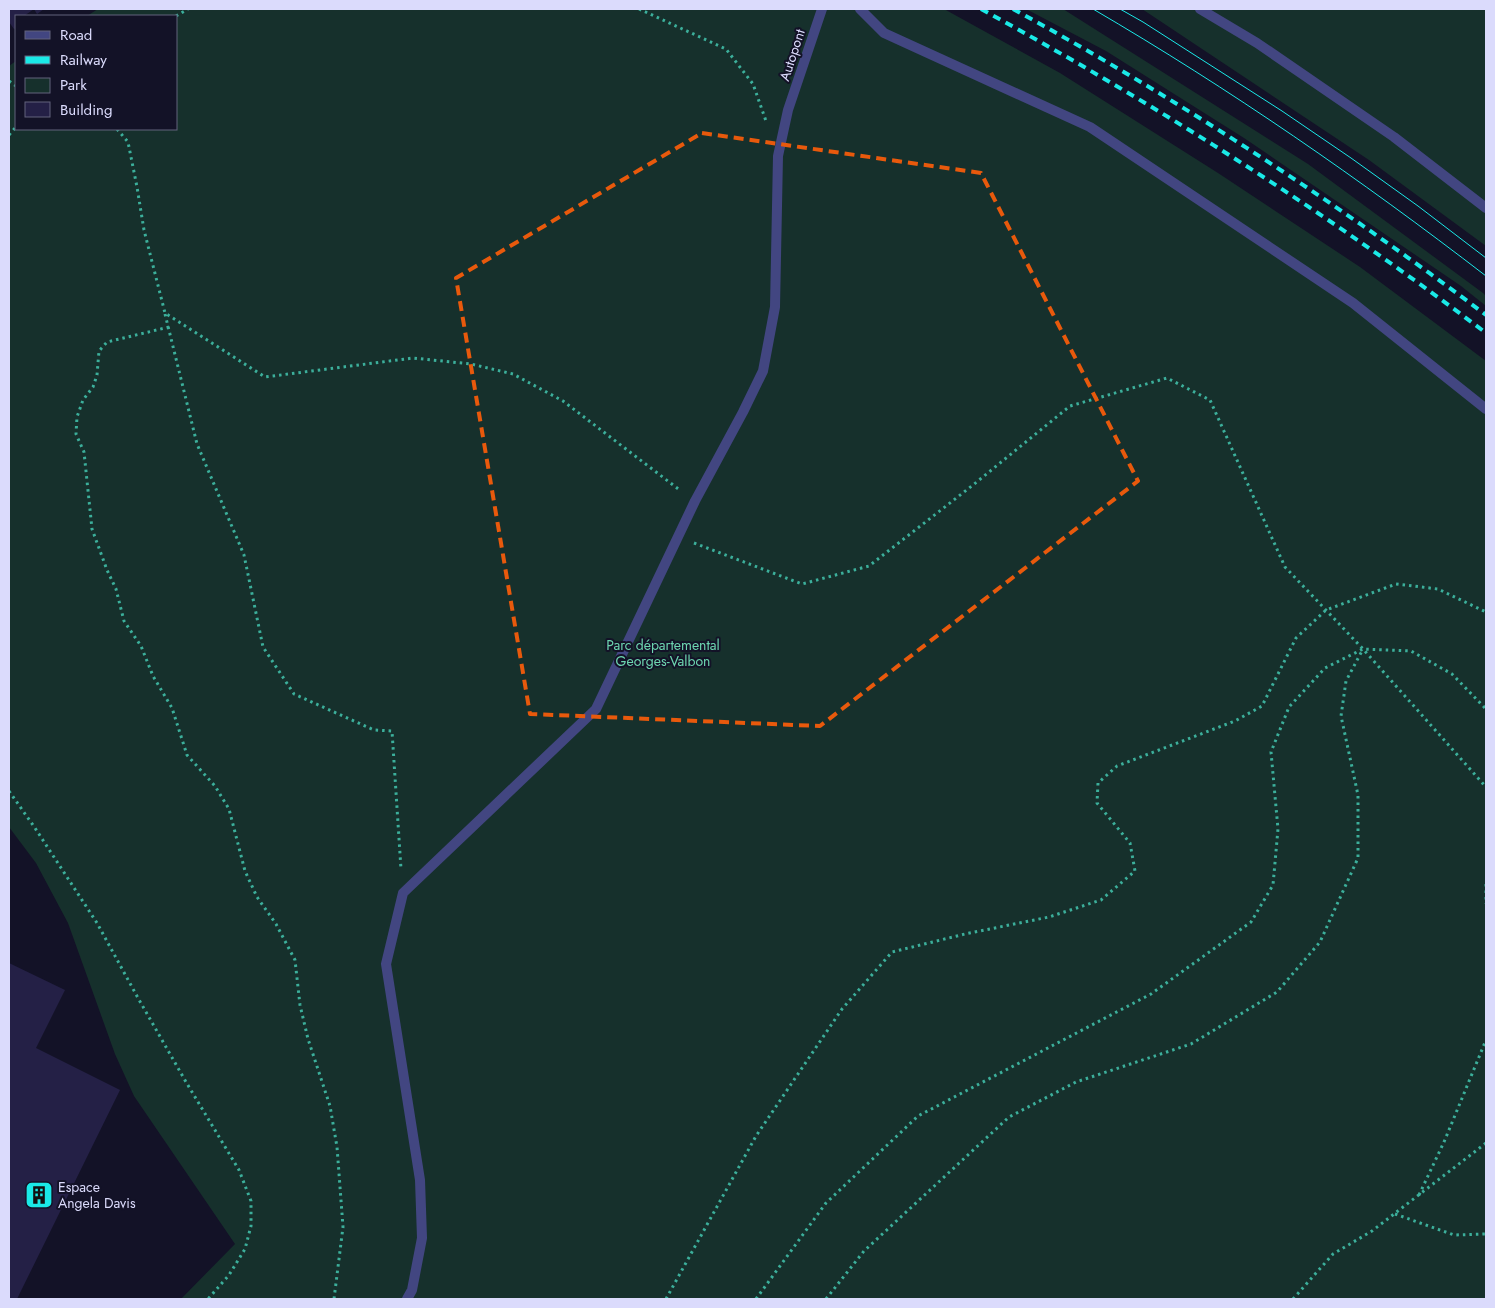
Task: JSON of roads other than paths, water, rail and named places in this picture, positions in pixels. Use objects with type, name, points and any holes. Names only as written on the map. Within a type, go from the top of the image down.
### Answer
[{"type":"street","name":"Autopont","points":[[407,1299],[412,1290],[422,1238],[420,1180],[386,964],[402,893],[596,709],[695,501],[763,371],[776,307],[778,156],[788,110],[822,9]]},
{"type":"street","points":[[860,9],[884,33],[1090,127],[1353,303],[1486,409]]},
{"type":"street","points":[[1200,9],[1257,44],[1394,137],[1486,208]]},
{"type":"tram line","points":[[1093,9],[1144,39],[1294,136],[1486,276]]},
{"type":"tram line","points":[[1120,9],[1282,111],[1418,206],[1486,258]]},
{"type":"railway","points":[[981,9],[1112,83],[1240,162],[1426,288],[1486,333]]},
{"type":"railway","points":[[1013,9],[1075,43],[1255,153],[1372,232],[1486,315]]},
{"type":"place","name":"Espace Angela Davis","points":[[39,1195]]},
{"type":"park label","name":"Parc départemental Georges-Valbon","points":[[663,654]]}]
